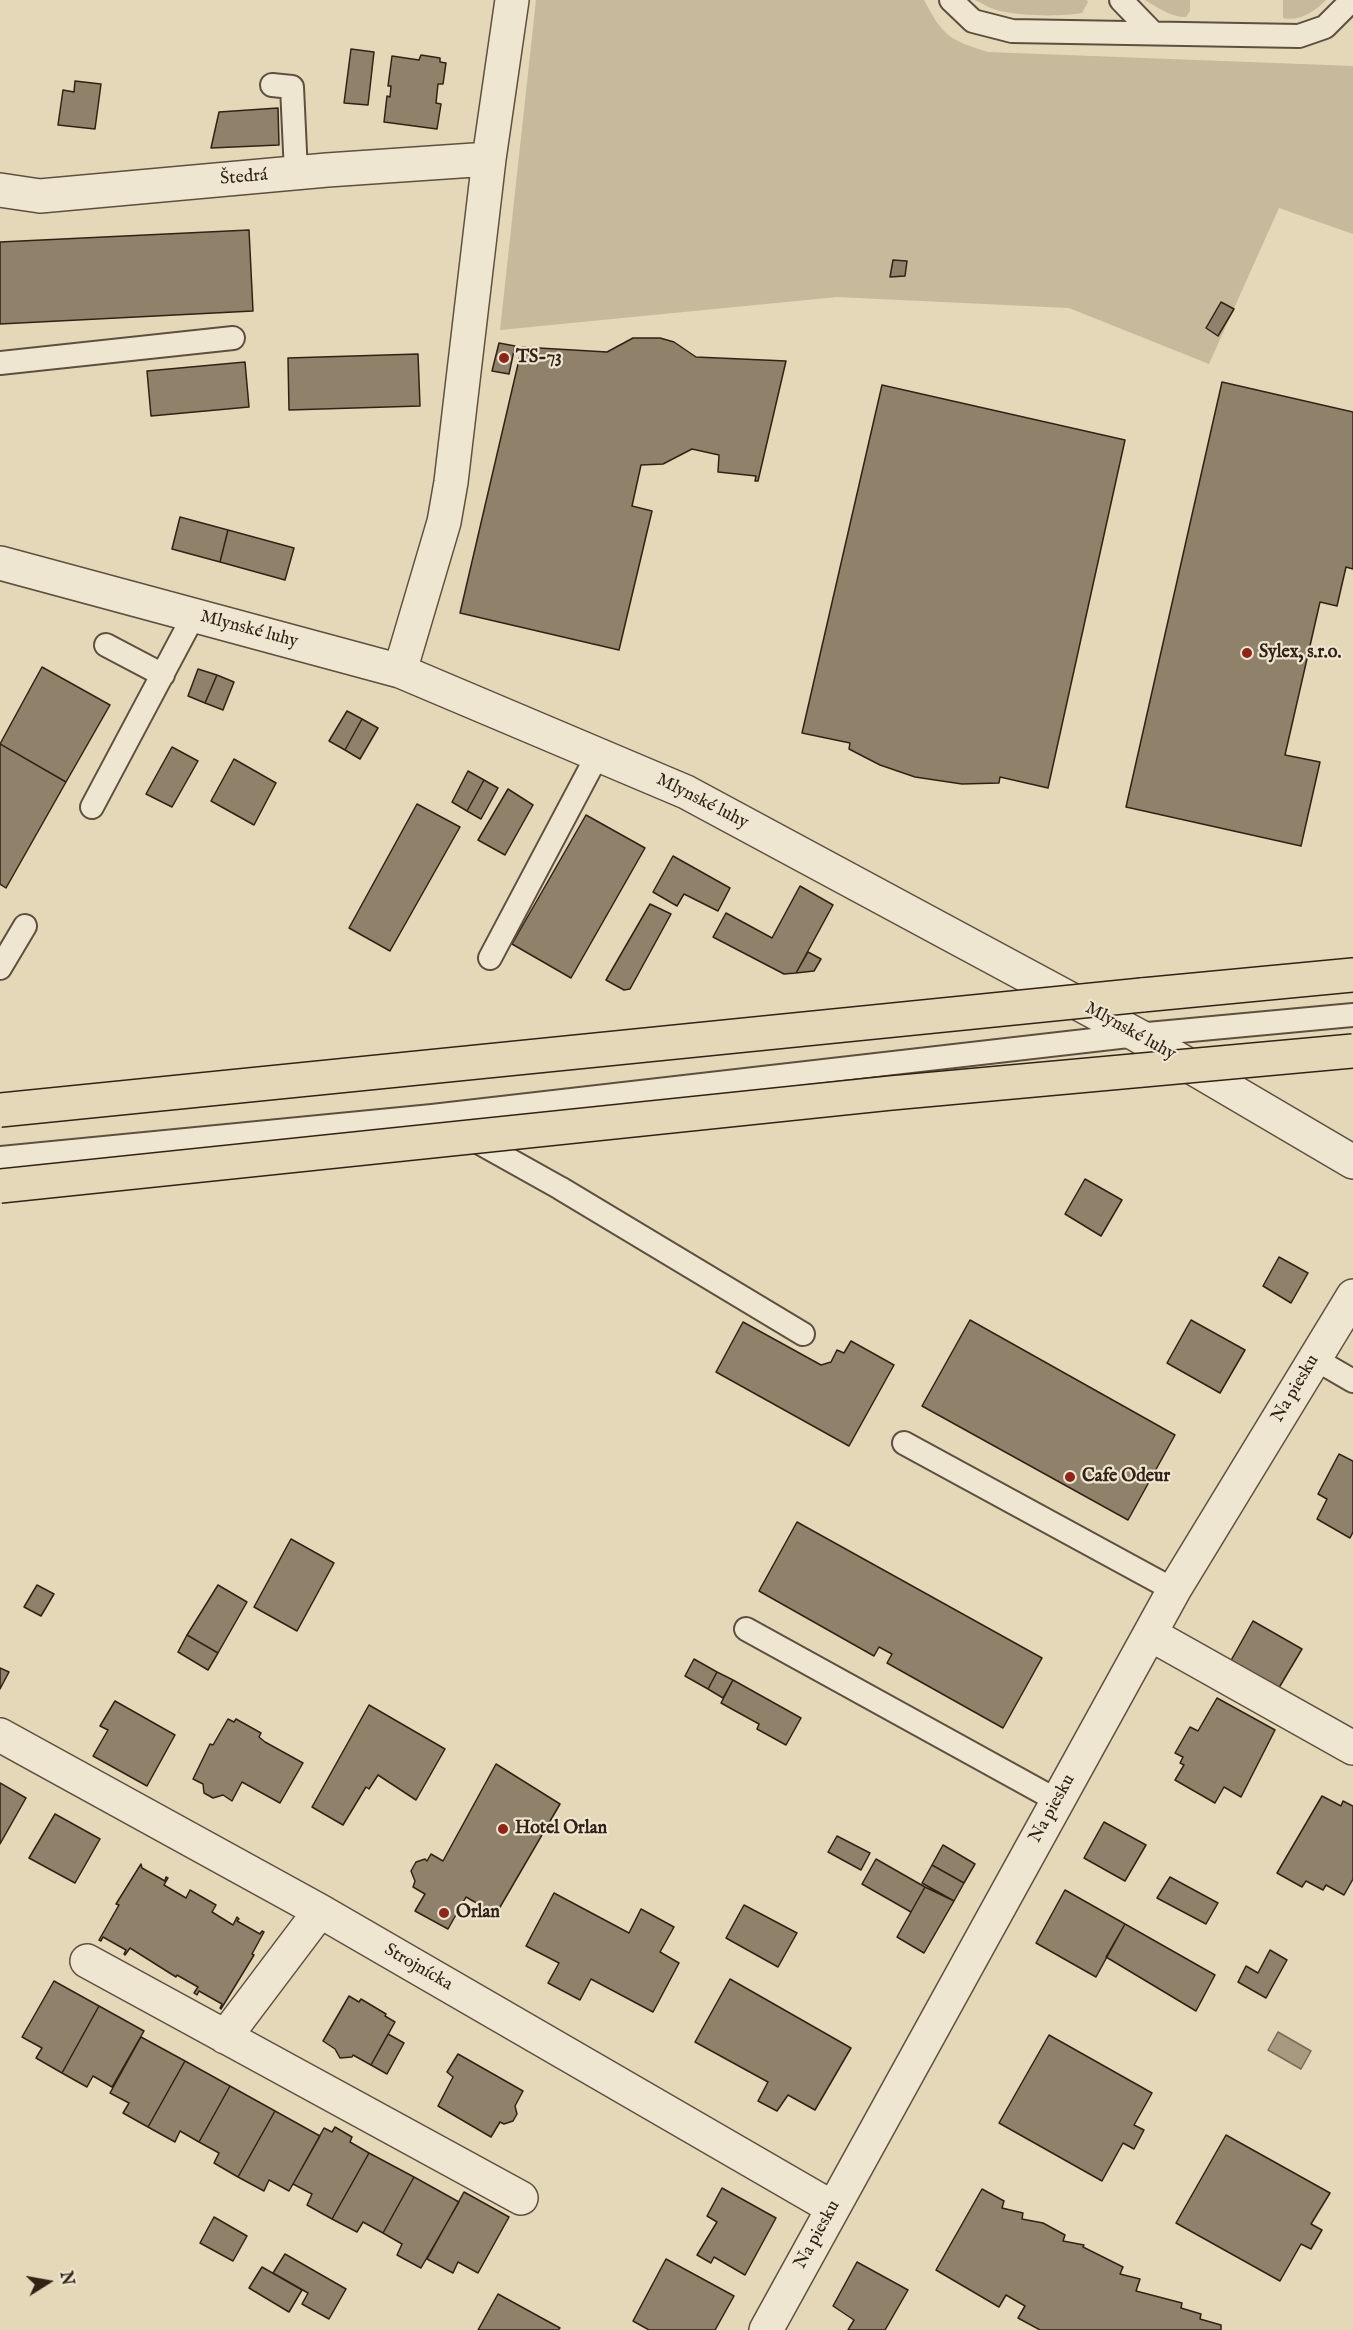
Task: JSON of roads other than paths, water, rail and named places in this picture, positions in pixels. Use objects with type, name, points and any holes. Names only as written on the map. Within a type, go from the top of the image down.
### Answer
[{"type":"highway","points":[[0,1110],[1353,975]]},
{"type":"highway","points":[[0,1186],[891,1093],[1353,1051]]},
{"type":"street","points":[[400,671],[444,522],[451,482],[489,159],[512,0]]},
{"type":"street","name":"Štedrá","points":[[0,190],[40,196],[296,173],[489,159]]},
{"type":"street","name":"Mlynské luhy","points":[[0,563],[400,671],[686,792],[1137,1035],[1353,1162]]},
{"type":"street","name":"Na piesku","points":[[766,2330],[1174,1590],[1353,1296]]},
{"type":"street","points":[[1150,1634],[1353,1748]]},
{"type":"street","name":"Strojnícka","points":[[0,1735],[320,1911],[832,2208]]},
{"type":"street","points":[[225,2037],[320,1911]]},
{"type":"street","points":[[87,1962],[520,2198]]},
{"type":"lane","points":[[951,0],[973,21],[1012,30],[1299,36],[1325,27],[1347,5],[1349,0]]},
{"type":"lane","points":[[1121,0],[1152,32]]},
{"type":"lane","points":[[272,85],[292,87],[296,173]]},
{"type":"lane","points":[[0,363],[233,338]]},
{"type":"lane","points":[[92,807],[194,615]]},
{"type":"lane","points":[[106,645],[163,675]]},
{"type":"lane","points":[[490,958],[598,754]]},
{"type":"lane","points":[[0,968],[25,926]]},
{"type":"lane","points":[[0,1158],[432,1116],[1137,1035],[1353,1015]]},
{"type":"lane","points":[[432,1116],[560,1188],[803,1334]]},
{"type":"lane","points":[[1314,1359],[1353,1381]]},
{"type":"lane","points":[[904,1443],[1174,1590]]},
{"type":"lane","points":[[746,1629],[1058,1802]]},
{"type":"place","name":"TS-73","points":[[504,358]]},
{"type":"place","name":"Sylex, s.r.o.","points":[[1247,653]]},
{"type":"place","name":"Cafe Odeur","points":[[1070,1477]]},
{"type":"place","name":"Hotel Orlan","points":[[503,1829]]},
{"type":"place","name":"Orlan","points":[[444,1913]]}]
